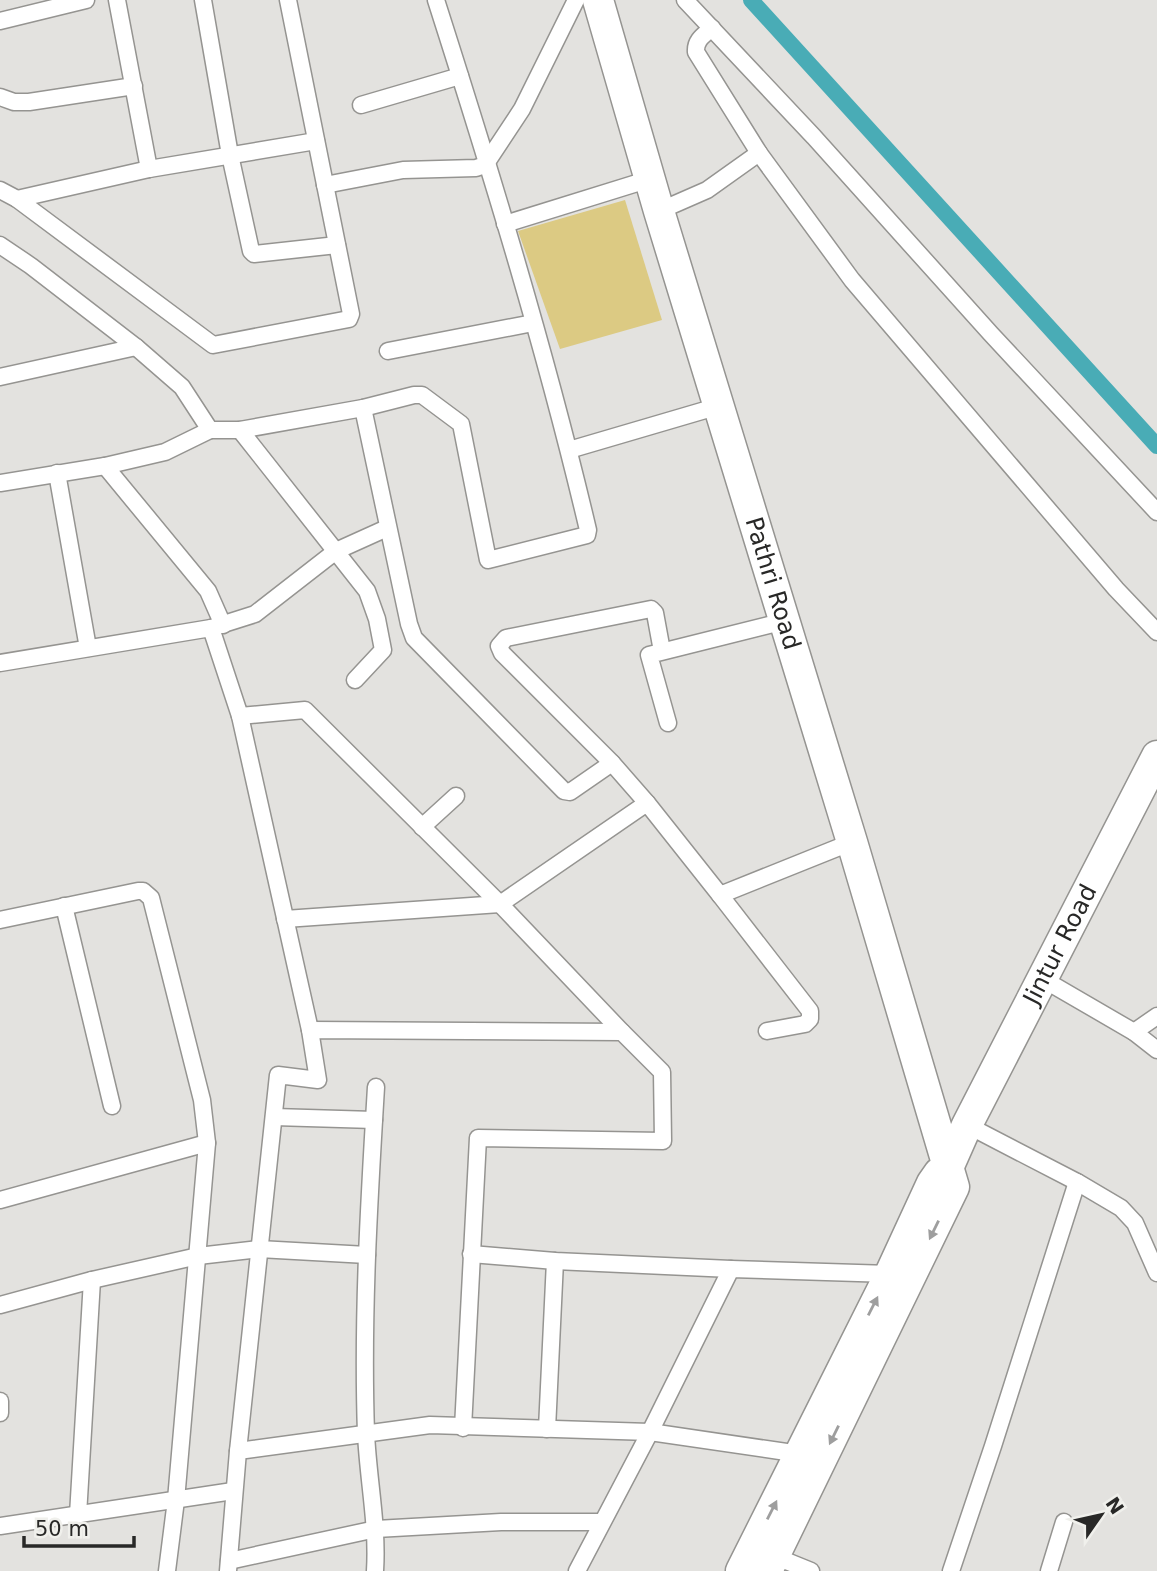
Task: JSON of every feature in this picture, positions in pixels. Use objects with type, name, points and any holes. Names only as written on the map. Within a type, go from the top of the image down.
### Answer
[{"type":"highway","name":"Pathri Road","points":[[598,0],[659,211],[852,842],[948,1168]]},
{"type":"highway","name":"Jintur Road","points":[[948,1168],[1041,978],[1157,756]]},
{"type":"highway","points":[[741,1571],[890,1274],[934,1179],[948,1168],[953,1191],[771,1563]]},
{"type":"street","points":[[0,21],[86,0]]},
{"type":"street","points":[[117,0],[149,169]]},
{"type":"street","points":[[203,0],[230,155],[253,253],[337,245]]},
{"type":"street","points":[[0,190],[17,199],[215,346],[350,317],[288,0]]},
{"type":"street","points":[[0,483],[105,466],[165,452],[210,430],[240,430],[363,408],[418,394],[425,396],[459,421],[486,556],[490,560],[588,534],[569,450],[488,163],[436,0]]},
{"type":"street","points":[[325,185],[403,170],[476,168],[488,163],[522,109],[576,0]]},
{"type":"street","points":[[685,0],[1157,512]]},
{"type":"street","points":[[712,28],[699,39],[695,46],[696,52],[759,153],[852,280],[1098,568],[1157,632]]},
{"type":"street","points":[[361,105],[460,76]]},
{"type":"street","points":[[0,97],[14,102],[29,102],[134,86]]},
{"type":"street","points":[[17,199],[149,169],[316,141]]},
{"type":"street","points":[[659,211],[707,190],[759,153]]},
{"type":"street","points":[[505,224],[650,179]]},
{"type":"street","points":[[0,245],[25,261],[136,347],[185,389],[210,430]]},
{"type":"street","points":[[388,351],[533,323]]},
{"type":"street","points":[[0,377],[136,347]]},
{"type":"street","points":[[569,450],[719,406]]},
{"type":"street","points":[[363,408],[409,624],[418,643],[564,791],[570,792],[612,763]]},
{"type":"street","points":[[240,430],[367,591],[383,645],[380,654],[355,680]]},
{"type":"street","points":[[105,466],[208,591],[240,716],[310,1030],[318,1080],[278,1075],[233,1491],[229,1566],[376,1529],[501,1522],[601,1522]]},
{"type":"street","points":[[57,473],[88,648]]},
{"type":"street","points":[[0,663],[217,627],[255,614],[336,551],[387,528]]},
{"type":"street","points":[[662,651],[655,613],[651,609],[506,638],[500,642],[502,653],[612,763],[647,803],[810,1011],[810,1019],[805,1024],[766,1031]]},
{"type":"street","points":[[668,723],[649,657],[662,651],[785,621]]},
{"type":"street","points":[[240,716],[305,710],[500,904],[662,1072],[663,1141],[478,1138],[463,1427]]},
{"type":"street","points":[[422,827],[456,796]]},
{"type":"street","points":[[285,919],[500,904],[647,803]]},
{"type":"street","points":[[720,895],[852,842]]},
{"type":"street","points":[[0,920],[138,891],[143,891],[151,898],[202,1100],[207,1143],[176,1500],[167,1571]]},
{"type":"street","points":[[64,906],[112,1106]]},
{"type":"street","points":[[1041,978],[1134,1032],[1157,1050]]},
{"type":"street","points":[[1134,1032],[1157,1016]]},
{"type":"street","points":[[310,1030],[622,1032]]},
{"type":"street","points":[[375,1571],[376,1529],[366,1434],[367,1255],[376,1087]]},
{"type":"street","points":[[274,1117],[374,1120]]},
{"type":"street","points":[[965,1129],[1077,1182],[1116,1205],[1131,1217],[1157,1273]]},
{"type":"street","points":[[0,1200],[207,1143]]},
{"type":"street","points":[[951,1571],[1077,1182]]},
{"type":"street","points":[[0,1305],[92,1280],[198,1256],[259,1249],[367,1255]]},
{"type":"street","points":[[471,1254],[555,1261],[890,1274]]},
{"type":"street","points":[[547,1429],[555,1261]]},
{"type":"street","points":[[577,1571],[731,1269]]},
{"type":"street","points":[[78,1515],[92,1280]]},
{"type":"street","points":[[0,1401],[0,1413]]},
{"type":"street","points":[[238,1451],[430,1425],[650,1432],[800,1454]]},
{"type":"street","points":[[0,1526],[233,1491]]},
{"type":"street","points":[[1049,1571],[1064,1522]]},
{"type":"street","points":[[771,1563],[811,1571]]},
{"type":"building","points":[[625,200],[662,320],[560,349],[518,231]]},
{"type":"waterway","points":[[751,0],[1157,446]]}]
